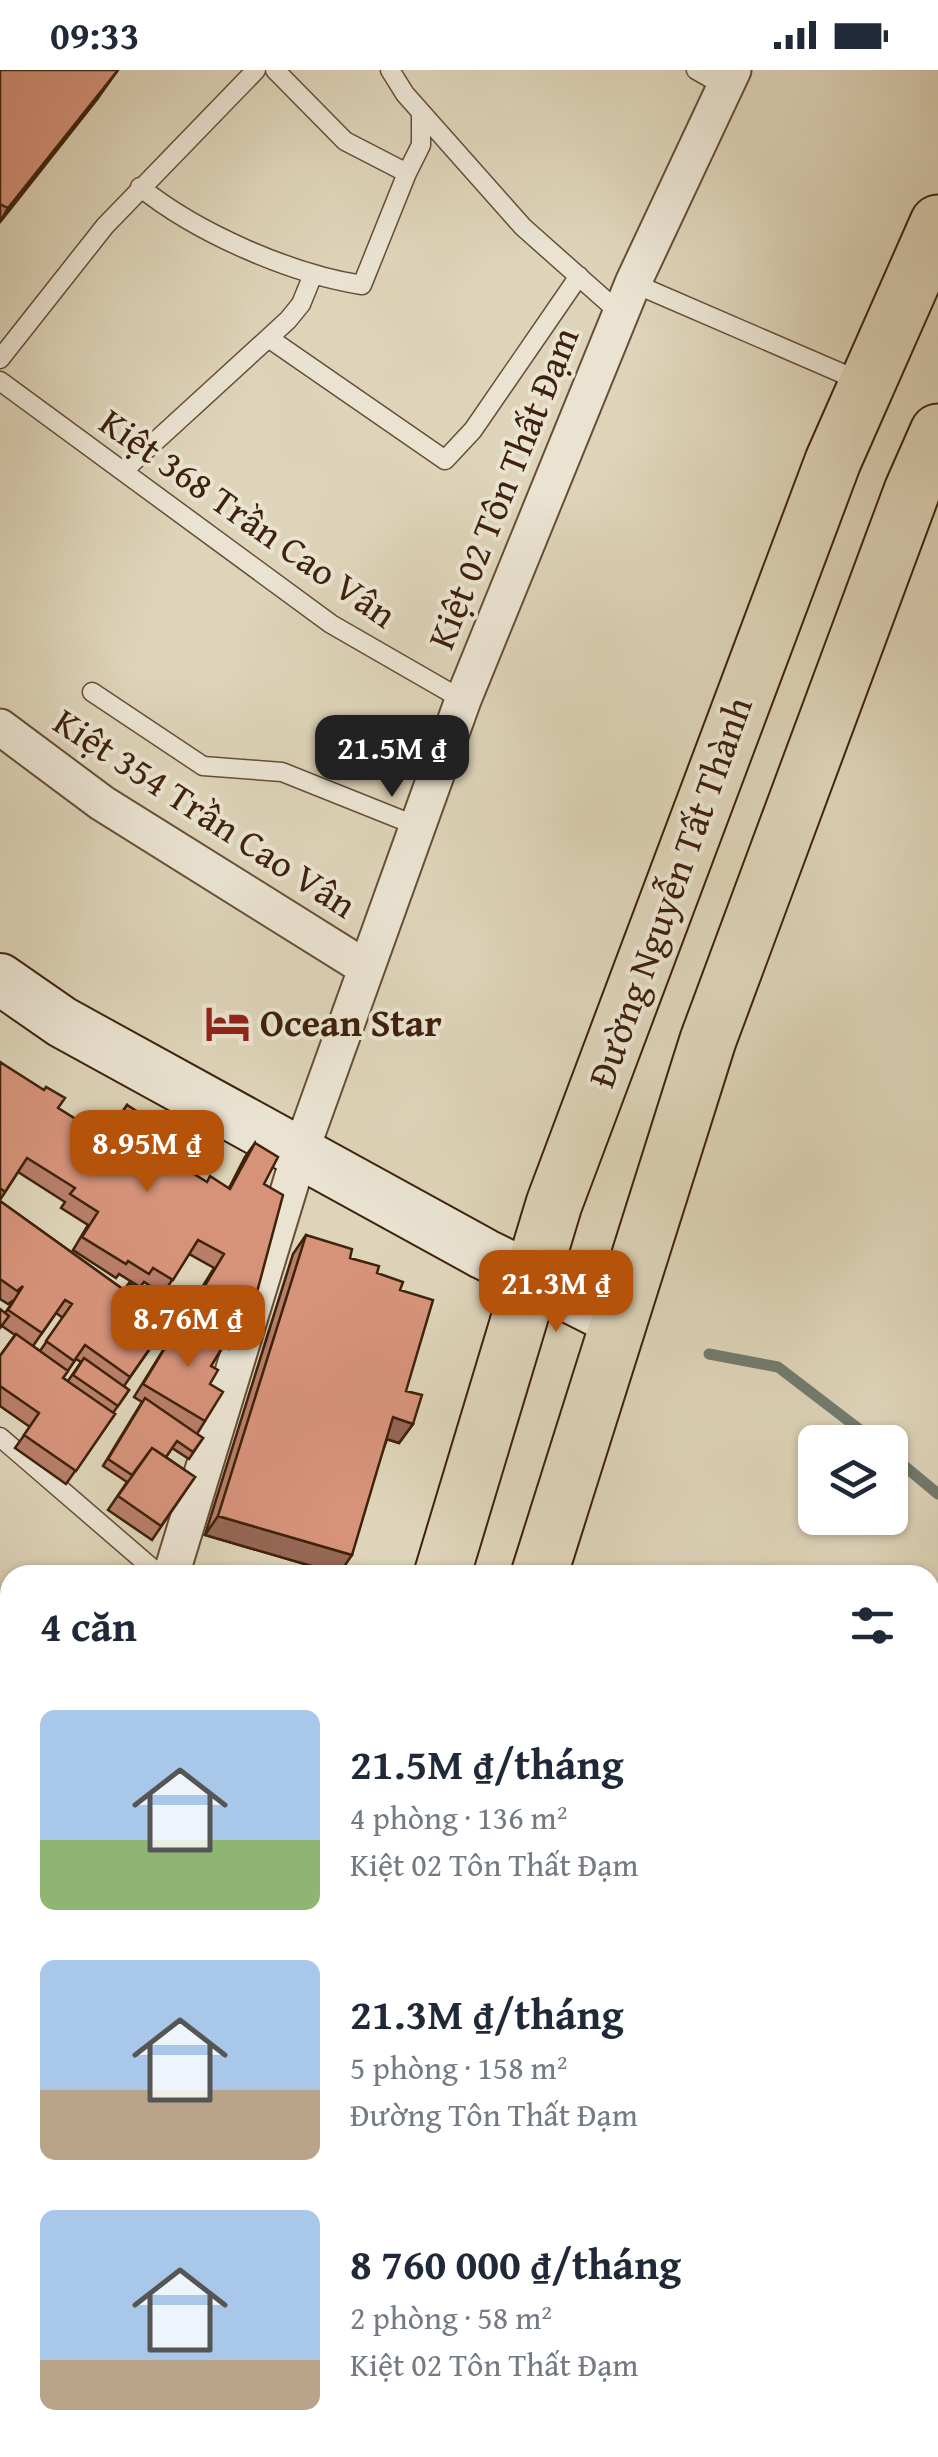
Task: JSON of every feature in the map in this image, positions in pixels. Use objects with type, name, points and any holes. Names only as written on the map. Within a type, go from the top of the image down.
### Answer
[{"type":"main road","name":"Đường Nguyễn Tất Thành","points":[[445,1565],[530,1277],[710,783],[867,384],[938,223]]},
{"type":"main road","points":[[543,1565],[708,1040],[938,432]]},
{"type":"street","name":"Kiệt 02 Tôn Thất Đạm","points":[[174,1565],[227,1358],[462,700],[718,76]]},
{"type":"street","name":"Kiệt 354 Trần Cao Vân","points":[[0,727],[102,803],[366,968]]},
{"type":"street","points":[[0,979],[62,1022],[618,1321]]},
{"type":"lane","points":[[0,358],[140,188],[256,70]]},
{"type":"lane","points":[[275,70],[346,141],[406,173]]},
{"type":"lane","points":[[390,70],[421,112],[523,227],[579,276],[627,298],[867,384]]},
{"type":"lane","points":[[140,188],[166,208],[312,277],[362,285],[421,144],[421,112]]},
{"type":"lane","points":[[270,339],[445,460],[473,430],[579,276]]},
{"type":"lane","points":[[123,471],[270,339],[301,304],[312,277]]},
{"type":"lane","name":"Kiệt 368 Trần Cao Vân","points":[[0,381],[331,624],[462,700]]},
{"type":"lane","points":[[92,692],[204,766],[282,772],[417,826]]},
{"type":"lane","points":[[0,1438],[148,1565]]},
{"type":"building","points":[[0,70],[118,70],[8,208],[0,204]]},
{"type":"building","points":[[0,1062],[44,1090],[46,1087],[65,1098],[58,1108],[106,1138],[127,1105],[154,1122],[146,1134],[161,1144],[157,1151],[207,1182],[210,1176],[230,1189],[255,1143],[278,1157],[264,1184],[283,1195],[257,1292],[244,1310],[253,1315],[239,1335],[192,1307],[224,1254],[198,1240],[173,1280],[153,1268],[149,1274],[82,1237],[98,1212],[70,1194],[75,1188],[27,1158],[5,1192],[0,1188]]},
{"type":"building","points":[[0,1201],[124,1290],[129,1283],[174,1314],[130,1377],[85,1345],[74,1361],[46,1341],[72,1304],[65,1300],[42,1333],[8,1310],[23,1286],[17,1291],[0,1279]]},
{"type":"building","points":[[306,1235],[352,1249],[350,1258],[379,1266],[377,1273],[403,1282],[400,1290],[433,1300],[406,1391],[422,1395],[413,1424],[393,1417],[352,1555],[218,1516]]},
{"type":"building","points":[[0,1309],[9,1316],[0,1328]]},
{"type":"building","points":[[183,1318],[225,1343],[211,1366],[218,1370],[210,1384],[223,1392],[205,1421],[143,1384]]},
{"type":"building","points":[[16,1334],[68,1371],[63,1378],[115,1414],[76,1471],[24,1435],[39,1413],[0,1386],[0,1356]]},
{"type":"building","points":[[84,1358],[129,1390],[118,1406],[73,1375]]},
{"type":"building","points":[[145,1398],[203,1438],[193,1452],[177,1441],[166,1457],[152,1448],[132,1475],[108,1459]]},
{"type":"building","points":[[152,1448],[195,1477],[161,1526],[118,1496]]},
{"type":"waterway","points":[[709,1354],[778,1367],[854,1425]]},
{"type":"waterway","points":[[908,1469],[938,1494]]},
{"type":"place","name":"Ocean Star","points":[[227,1023]]}]
